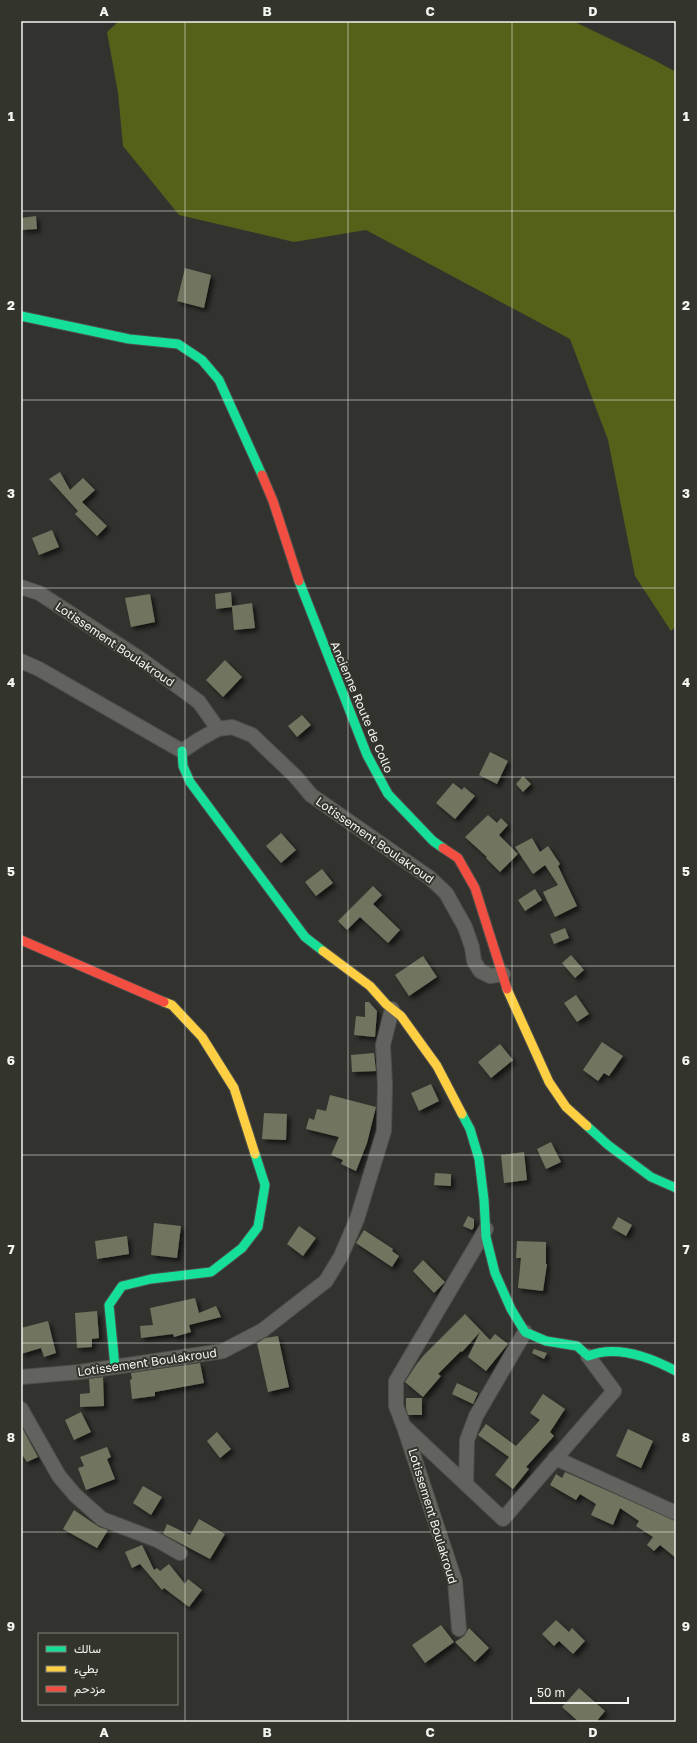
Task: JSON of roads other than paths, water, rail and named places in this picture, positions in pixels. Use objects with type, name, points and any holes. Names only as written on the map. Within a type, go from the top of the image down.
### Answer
[{"type":"street","name":"Ancienne Route de Collo","points":[[21,316],[129,339],[178,344],[202,360],[219,380],[274,501],[299,582],[367,755],[388,794],[432,841],[458,858],[475,888],[508,991],[549,1082],[566,1107],[608,1145],[652,1177],[676,1188]]},
{"type":"street","name":"Lotissement Boulakroud","points":[[21,587],[39,592],[142,660],[199,702],[218,729]]},
{"type":"street","points":[[21,661],[39,669],[182,751],[183,766],[190,782],[305,937],[364,981],[401,1016],[437,1066],[470,1129],[479,1159],[484,1200],[486,1237],[495,1273],[511,1309],[524,1332],[476,1416],[468,1440],[466,1484]]},
{"type":"street","name":"Lotissement Boulakroud","points":[[182,751],[200,738],[218,729],[232,727],[252,735],[295,776],[311,795],[430,878],[446,893],[465,927],[472,947],[474,961],[480,971],[490,976],[503,974]]},
{"type":"street","points":[[21,940],[172,1005],[202,1037],[234,1088],[265,1185],[258,1227],[242,1248],[211,1272],[151,1279],[122,1286],[109,1306],[115,1367]]},
{"type":"street","name":"Lotissement Boulakroud","points":[[21,1377],[80,1372],[223,1351],[263,1330],[326,1281],[341,1256],[358,1219],[384,1131],[385,1085],[383,1045],[392,1009]]},
{"type":"street","name":"Lotissement Boulakroud","points":[[459,1629],[455,1580],[396,1406],[396,1381],[486,1229]]},
{"type":"street","name":"Lotissement Boulakroud","points":[[404,1427],[503,1519],[614,1391],[588,1356],[577,1346],[546,1341],[524,1332]]},
{"type":"street","points":[[588,1356],[600,1351],[616,1350],[641,1357],[676,1371]]},
{"type":"street","points":[[21,1409],[59,1476],[74,1495],[102,1519],[157,1540],[180,1553]]},
{"type":"street","points":[[555,1458],[676,1513]]}]
